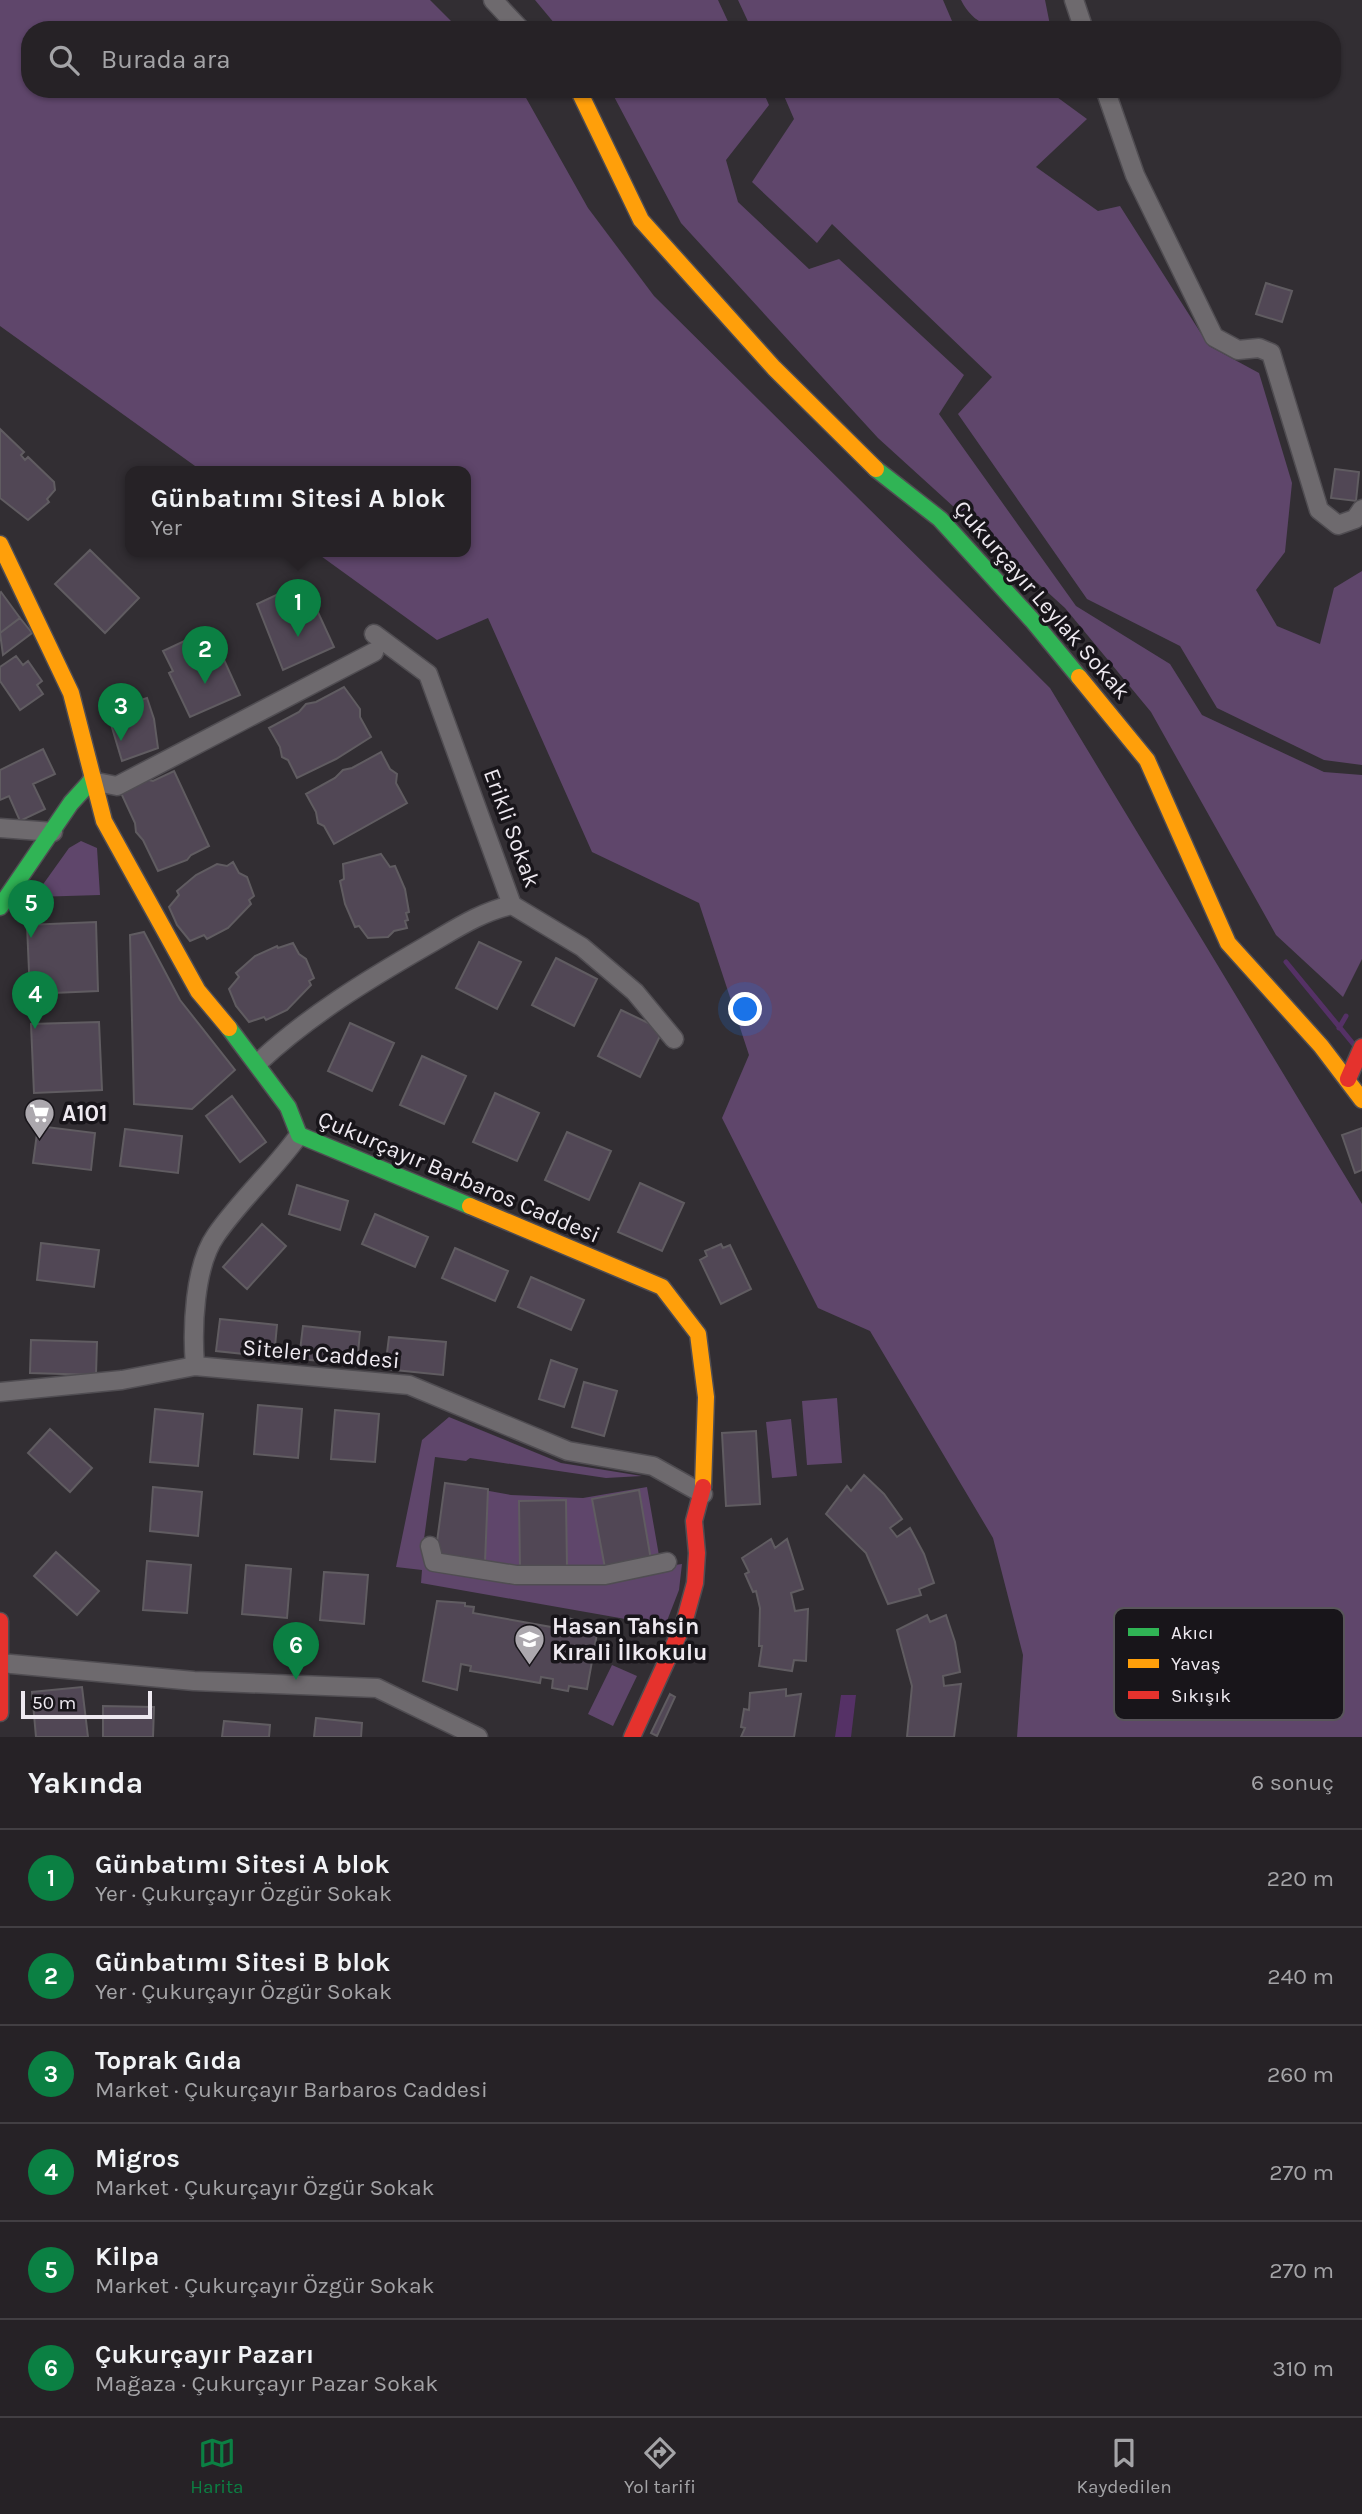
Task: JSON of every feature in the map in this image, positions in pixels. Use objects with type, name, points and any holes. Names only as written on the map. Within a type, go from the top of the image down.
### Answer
[{"type":"street","points":[[493,0],[513,21]]},
{"type":"street","points":[[1074,0],[1081,21]]},
{"type":"street","name":"Çukurçayır Leylak Sokak","points":[[583,98],[641,220],[774,368],[874,467],[940,519],[1032,620],[1147,760],[1228,943],[1351,1071],[1362,1100]]},
{"type":"street","points":[[1108,98],[1135,175],[1214,337],[1238,349],[1259,348],[1270,353],[1319,510],[1338,525],[1355,519],[1362,509]]},
{"type":"street","name":"Çukurçayır Barbaros Caddesi","points":[[0,544],[40,623],[71,694],[91,780],[104,821],[198,991],[258,1063],[288,1107],[299,1135],[662,1287],[698,1334],[706,1397],[703,1494],[694,1521],[697,1553],[695,1583],[684,1623],[632,1737]]},
{"type":"street","name":"Erikli Sokak","points":[[91,780],[117,786],[374,643],[428,674],[512,905],[582,947],[635,992],[674,1039]]},
{"type":"street","points":[[0,907],[71,803],[91,780]]},
{"type":"street","points":[[0,828],[53,832]]},
{"type":"street","points":[[258,1063],[284,1038],[366,981],[488,911],[512,905]]},
{"type":"street","points":[[1351,1071],[1362,1047]]},
{"type":"street","points":[[195,1366],[192,1333],[198,1285],[214,1237],[299,1135]]},
{"type":"street","name":"Siteler Caddesi","points":[[0,1392],[122,1380],[195,1366],[409,1385],[568,1451],[653,1466],[703,1494]]},
{"type":"street","points":[[430,1546],[434,1562],[516,1575],[605,1575],[667,1562]]},
{"type":"street","points":[[0,1621],[0,1713]]},
{"type":"street","points":[[0,1663],[194,1681],[377,1688],[478,1737]]},
{"type":"shaded area","points":[[0,0],[430,0],[451,21],[21,21],[21,98],[526,98],[588,208],[654,296],[1050,688],[1362,1204],[1362,1737],[1017,1737],[1023,1655],[993,1538],[870,1331],[818,1308],[722,1118],[749,1055],[699,903],[592,852],[488,618],[437,640],[322,557],[471,557],[471,466],[195,466],[0,326]]},
{"type":"shaded area","points":[[535,0],[718,0],[728,21],[552,21]]},
{"type":"shaded area","points":[[738,0],[943,0],[952,21],[748,21]]},
{"type":"shaded area","points":[[961,0],[1045,0],[1049,21],[980,21]]},
{"type":"shaded area","points":[[615,98],[766,98],[769,105],[726,160],[738,202],[809,269],[839,259],[964,375],[939,414],[1076,606],[1170,664],[1202,715],[1324,772],[1362,775],[1362,959],[1343,997],[1276,935],[1151,712],[1065,608],[878,438],[681,223]]},
{"type":"shaded area","points":[[785,98],[1058,98],[1087,119],[1036,167],[1098,211],[1120,206],[1209,346],[1259,373],[1292,483],[1285,552],[1256,590],[1277,626],[1320,644],[1334,588],[1362,571],[1362,765],[1324,760],[1217,708],[1180,646],[1087,599],[958,414],[992,377],[832,224],[817,243],[752,182],[794,119]]},
{"type":"shaded area","points":[[81,841],[97,848],[100,895],[34,897],[69,848]]},
{"type":"shaded area","points":[[837,1398],[842,1463],[807,1465],[802,1401]]},
{"type":"shaded area","points":[[449,1417],[561,1463],[642,1476],[606,1478],[470,1458],[466,1461],[435,1457],[422,1554],[435,1556],[445,1483],[511,1495],[583,1498],[647,1487],[661,1567],[682,1564],[679,1590],[665,1626],[421,1583],[422,1570],[396,1567],[422,1440]]},
{"type":"shaded area","points":[[791,1419],[797,1476],[772,1478],[766,1422]]},
{"type":"shaded area","points":[[612,1665],[637,1676],[613,1726],[588,1714]]},
{"type":"shaded area","points":[[841,1695],[856,1695],[851,1737],[835,1737]]},
{"type":"building","points":[[1266,283],[1292,291],[1282,322],[1256,314]]},
{"type":"building","points":[[0,429],[24,452],[21,455],[25,460],[28,457],[54,482],[55,490],[47,499],[49,502],[28,520],[0,498]]},
{"type":"building","points":[[1335,469],[1359,472],[1356,501],[1331,498]]},
{"type":"building","points":[[90,550],[139,598],[105,633],[55,584]]},
{"type":"building","points":[[304,582],[334,647],[283,670],[257,604]]},
{"type":"building","points":[[0,593],[20,618],[0,633]]},
{"type":"building","points":[[20,618],[32,633],[3,655],[0,633]]},
{"type":"building","points":[[210,629],[240,695],[190,717],[169,673],[173,671],[163,651]]},
{"type":"building","points":[[16,656],[23,665],[28,661],[42,681],[37,685],[43,694],[20,710],[0,681],[0,667]]},
{"type":"building","points":[[344,687],[360,709],[360,717],[371,737],[336,759],[297,778],[288,760],[282,757],[280,747],[269,728],[299,712],[306,704],[316,702]]},
{"type":"building","points":[[147,698],[154,719],[158,748],[122,761],[107,711]]},
{"type":"building","points":[[43,749],[55,774],[33,784],[45,809],[20,821],[9,796],[0,800],[0,770]]},
{"type":"building","points":[[381,752],[390,769],[397,774],[396,783],[407,803],[334,844],[324,826],[318,823],[316,812],[306,794],[335,778],[343,770]]},
{"type":"building","points":[[174,771],[209,846],[187,860],[158,871],[143,840],[136,832],[135,823],[121,793],[145,779],[153,781]]},
{"type":"building","points":[[381,854],[390,867],[395,866],[405,889],[409,912],[406,913],[408,920],[405,921],[407,928],[394,931],[388,937],[368,938],[359,926],[355,927],[345,904],[340,881],[344,879],[343,864]]},
{"type":"building","points":[[233,862],[239,873],[247,877],[254,896],[249,900],[251,904],[228,928],[207,939],[204,935],[190,941],[177,925],[169,907],[179,895],[177,891],[196,875],[217,864],[227,866]]},
{"type":"building","points":[[96,922],[98,991],[30,994],[27,925]]},
{"type":"building","points":[[144,932],[180,1000],[235,1070],[192,1109],[134,1104],[130,935]]},
{"type":"building","points":[[479,942],[521,962],[497,1009],[456,988]]},
{"type":"building","points":[[293,943],[299,954],[306,959],[314,978],[309,981],[311,985],[287,1010],[266,1020],[264,1017],[249,1022],[236,1006],[229,989],[239,977],[236,973],[255,956],[277,946],[278,948]]},
{"type":"building","points":[[556,958],[597,979],[574,1026],[532,1005]]},
{"type":"building","points":[[621,1010],[663,1030],[640,1077],[598,1056]]},
{"type":"building","points":[[99,1022],[102,1090],[34,1093],[31,1024]]},
{"type":"building","points":[[350,1023],[394,1043],[372,1091],[328,1071]]},
{"type":"building","points":[[422,1056],[466,1076],[444,1124],[400,1105]]},
{"type":"building","points":[[495,1093],[539,1113],[517,1161],[473,1142]]},
{"type":"building","points":[[232,1096],[266,1142],[240,1162],[206,1116]]},
{"type":"building","points":[[38,1126],[95,1133],[91,1170],[33,1163]]},
{"type":"building","points":[[1362,1128],[1362,1170],[1355,1173],[1342,1135]]},
{"type":"building","points":[[125,1129],[182,1136],[178,1173],[120,1166]]},
{"type":"building","points":[[567,1132],[611,1151],[589,1200],[545,1180]]},
{"type":"building","points":[[640,1183],[684,1203],[662,1251],[618,1232]]},
{"type":"building","points":[[297,1185],[348,1201],[340,1230],[289,1214]]},
{"type":"building","points":[[375,1214],[428,1237],[415,1267],[362,1244]]},
{"type":"building","points":[[262,1224],[286,1246],[247,1289],[223,1267]]},
{"type":"building","points":[[41,1243],[99,1250],[94,1287],[37,1280]]},
{"type":"building","points":[[721,1244],[723,1248],[730,1245],[751,1289],[721,1304],[700,1260],[707,1256],[705,1251]]},
{"type":"building","points":[[455,1248],[508,1271],[495,1301],[442,1278]]},
{"type":"building","points":[[531,1277],[584,1300],[571,1330],[518,1307]]},
{"type":"building","points":[[220,1319],[277,1325],[274,1357],[216,1351]]},
{"type":"building","points":[[303,1326],[360,1332],[357,1364],[299,1359]]},
{"type":"building","points":[[389,1337],[446,1342],[443,1375],[385,1369]]},
{"type":"building","points":[[31,1340],[97,1342],[96,1375],[30,1373]]},
{"type":"building","points":[[551,1360],[577,1369],[564,1407],[539,1399]]},
{"type":"building","points":[[584,1382],[617,1391],[604,1436],[572,1427]]},
{"type":"building","points":[[258,1405],[302,1409],[298,1458],[254,1454]]},
{"type":"building","points":[[155,1409],[203,1414],[198,1466],[150,1462]]},
{"type":"building","points":[[335,1410],[379,1414],[375,1462],[331,1459]]},
{"type":"building","points":[[50,1429],[92,1468],[70,1492],[28,1453]]},
{"type":"building","points":[[756,1431],[760,1504],[726,1506],[722,1433]]},
{"type":"building","points":[[864,1475],[884,1494],[902,1519],[890,1528],[897,1537],[910,1528],[924,1554],[934,1583],[919,1589],[921,1595],[888,1604],[866,1553],[826,1514],[847,1486],[851,1491]]},
{"type":"building","points":[[445,1483],[488,1489],[485,1562],[435,1556]]},
{"type":"building","points":[[153,1487],[202,1492],[198,1536],[150,1531]]},
{"type":"building","points":[[639,1490],[651,1560],[605,1568],[592,1499]]},
{"type":"building","points":[[566,1500],[567,1568],[520,1569],[519,1501]]},
{"type":"building","points":[[771,1539],[775,1548],[787,1539],[803,1589],[791,1593],[795,1611],[808,1609],[806,1661],[794,1660],[792,1671],[759,1666],[762,1646],[759,1646],[760,1608],[756,1591],[753,1592],[745,1574],[749,1572],[742,1558]]},
{"type":"building","points":[[56,1552],[99,1591],[77,1615],[34,1576]]},
{"type":"building","points":[[147,1561],[191,1565],[187,1613],[143,1610]]},
{"type":"building","points":[[246,1565],[291,1569],[287,1618],[242,1614]]},
{"type":"building","points":[[324,1572],[368,1575],[364,1624],[320,1620]]},
{"type":"building","points":[[437,1601],[465,1603],[465,1606],[474,1607],[473,1613],[557,1628],[559,1620],[565,1621],[565,1617],[598,1628],[587,1689],[569,1686],[568,1691],[552,1688],[553,1679],[541,1677],[540,1683],[470,1671],[471,1666],[461,1664],[457,1690],[423,1681]]},
{"type":"building","points":[[927,1615],[930,1622],[946,1615],[955,1642],[960,1672],[943,1676],[944,1686],[961,1684],[954,1737],[907,1737],[912,1686],[897,1630]]},
{"type":"building","points":[[82,1687],[88,1737],[36,1737],[32,1692]]},
{"type":"building","points":[[786,1689],[786,1696],[801,1694],[794,1737],[741,1737],[745,1728],[741,1727],[744,1709],[749,1710],[750,1693]]},
{"type":"building","points":[[670,1694],[675,1697],[657,1736],[651,1733]]},
{"type":"building","points":[[103,1706],[154,1707],[153,1737],[103,1737]]},
{"type":"building","points":[[316,1718],[362,1723],[361,1737],[314,1737]]},
{"type":"building","points":[[224,1721],[270,1725],[269,1737],[222,1737]]},
{"type":"waterway","points":[[1286,962],[1355,1046]]},
{"type":"waterway","points":[[1339,1028],[1346,1016]]},
{"type":"traffic: fast","points":[[876,469],[940,519],[1032,620],[1079,677]]},
{"type":"traffic: fast","points":[[0,907],[71,803],[91,781]]},
{"type":"traffic: fast","points":[[229,1028],[288,1107],[299,1135],[470,1206]]},
{"type":"traffic: slow","points":[[582,98],[641,220],[774,368],[876,469]]},
{"type":"traffic: slow","points":[[0,544],[71,693],[104,821],[198,991],[229,1028]]},
{"type":"traffic: slow","points":[[1079,677],[1147,760],[1228,943],[1321,1046],[1362,1100]]},
{"type":"traffic: slow","points":[[470,1206],[662,1287],[698,1334],[706,1397],[703,1487]]},
{"type":"traffic: jam","points":[[1348,1079],[1362,1047]]},
{"type":"traffic: jam","points":[[632,1737],[684,1623],[695,1583],[697,1553],[694,1521],[703,1487]]},
{"type":"traffic: jam","points":[[0,1621],[0,1713]]},
{"type":"place","name":"Günbatımı Sitesi A blok","points":[[298,637]]},
{"type":"place","name":"Günbatımı Sitesi B blok","points":[[205,684]]},
{"type":"place","name":"Toprak Gıda","points":[[121,741]]},
{"type":"place","name":"Kilpa","points":[[31,938]]},
{"type":"place","name":"Migros","points":[[35,1029]]},
{"type":"place","name":"A101","points":[[39,1140]]},
{"type":"place","name":"Hasan Tahsin Kırali İlkokulu","points":[[529,1666]]},
{"type":"place","name":"Çukurçayır Pazarı","points":[[296,1680]]}]
